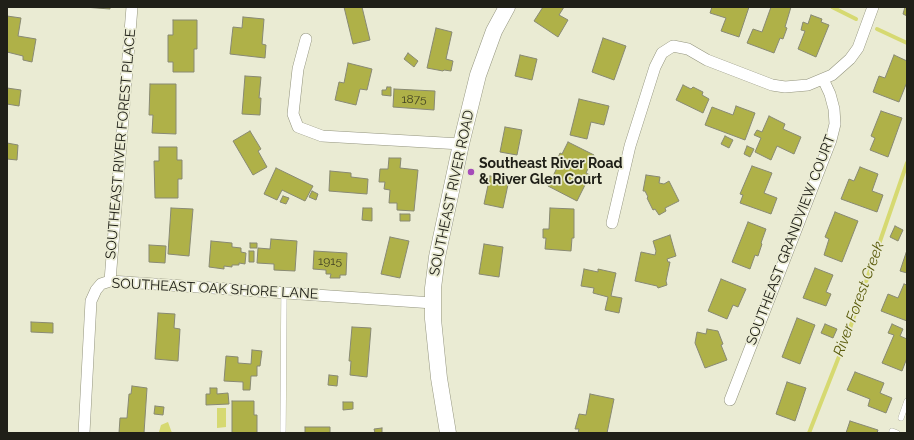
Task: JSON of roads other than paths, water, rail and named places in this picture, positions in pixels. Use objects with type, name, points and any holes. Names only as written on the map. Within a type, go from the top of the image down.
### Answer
[{"type":"street","name":"SOUTHEAST RIVER FOREST PLACE","points":[[110,281],[132,7]]},
{"type":"street","name":"SOUTHEAST RIVER ROAD","points":[[448,433],[436,358],[433,288],[437,256],[461,144],[478,75],[494,31],[507,7]]},
{"type":"street","points":[[612,223],[630,146],[655,67],[662,53],[673,46],[688,49],[707,60],[772,85],[785,88],[808,85],[832,75],[850,59],[858,48],[873,7]]},
{"type":"street","points":[[306,39],[298,69],[293,114],[298,127],[322,136],[461,144]]},
{"type":"street","name":"SOUTHEAST GRANDVIEW COURT","points":[[730,400],[832,140],[835,124],[834,109],[830,94],[823,80]]},
{"type":"street","name":"SOUTHEAST OAK SHORE LANE","points":[[84,433],[91,301],[96,290],[101,284],[110,281],[433,303]]},
{"type":"lane","points":[[283,431],[284,293]]},
{"type":"lane","points":[[900,418],[907,401]]},
{"type":"waterway","name":"River Forest Creek","points":[[832,7],[856,19]]},
{"type":"waterway","name":"River Forest Creek","points":[[877,29],[907,43]]},
{"type":"waterway","name":"River Forest Creek","points":[[809,433],[849,331],[907,163]]},
{"type":"place","name":"Southeast River Road & River Glen Court","points":[[471,172]]}]
